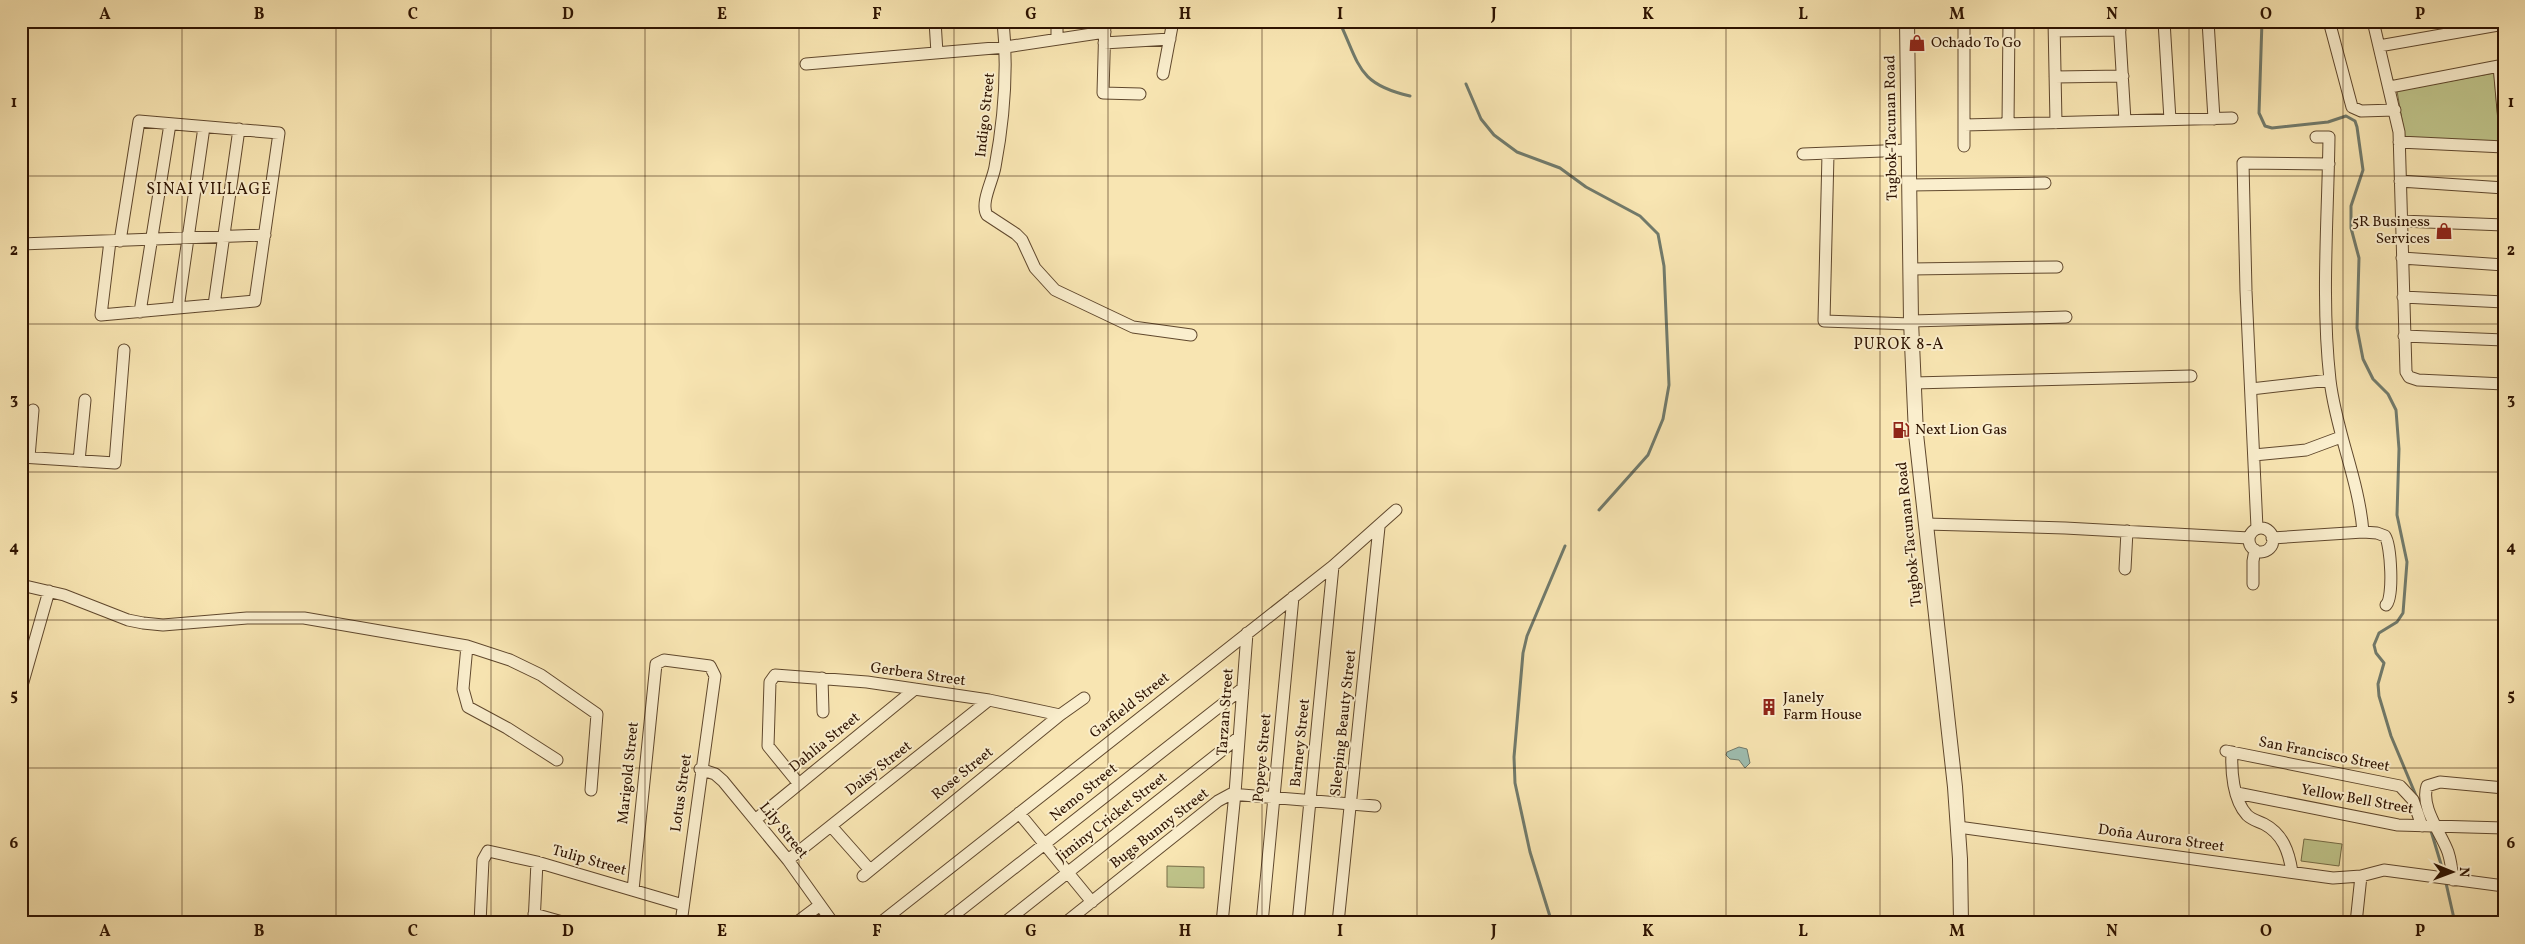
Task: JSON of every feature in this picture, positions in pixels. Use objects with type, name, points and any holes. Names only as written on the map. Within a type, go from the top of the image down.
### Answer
[{"type":"street","points":[[935,21],[937,53]]},
{"type":"street","name":"Indigo Street","points":[[1003,21],[1006,47],[1005,83],[996,160],[984,211],[991,219],[1012,231],[1022,240],[1035,268],[1055,290],[1133,327],[1191,335]]},
{"type":"street","points":[[1057,21],[1057,39]]},
{"type":"street","points":[[1163,74],[1174,21]]},
{"type":"street","name":"Tugbok-Tacunan Road","points":[[1907,21],[1913,383],[1925,520],[1958,827],[1961,923]]},
{"type":"street","points":[[1964,21],[1964,146]]},
{"type":"street","points":[[2008,124],[2009,21]]},
{"type":"street","points":[[2164,21],[2170,120]]},
{"type":"street","points":[[2208,21],[2214,118]]},
{"type":"street","points":[[2329,21],[2352,106],[2361,111],[2396,110]]},
{"type":"street","points":[[2373,21],[2396,110],[2399,142],[2405,365],[2408,376],[2418,380],[2504,384]]},
{"type":"street","points":[[2379,46],[2504,24]]},
{"type":"street","points":[[2056,123],[2054,26],[2120,26],[2126,121]]},
{"type":"street","points":[[806,64],[1006,47],[1104,32],[1170,39]]},
{"type":"street","points":[[1104,32],[1103,93],[1140,94]]},
{"type":"street","points":[[2390,87],[2501,66],[2504,121]]},
{"type":"street","points":[[2055,77],[2123,76]]},
{"type":"street","points":[[1964,125],[2232,118]]},
{"type":"street","points":[[139,121],[204,127],[279,133],[255,301],[101,315],[139,121]]},
{"type":"street","points":[[140,312],[170,124]]},
{"type":"street","points":[[178,308],[204,127]]},
{"type":"street","points":[[214,305],[239,130]]},
{"type":"street","points":[[2316,137],[2329,137],[2327,291],[2330,380],[2341,437],[2359,505],[2363,532]]},
{"type":"street","points":[[2399,142],[2504,147]]},
{"type":"street","points":[[1803,154],[1909,150]]},
{"type":"street","points":[[1828,154],[1824,321],[1911,322],[2066,317]]},
{"type":"street","points":[[2257,528],[2250,389],[2243,163],[2329,164]]},
{"type":"street","points":[[2400,181],[2504,188]]},
{"type":"street","points":[[1909,185],[2045,183]]},
{"type":"street","points":[[2401,220],[2504,225]]},
{"type":"street","points":[[21,244],[265,236]]},
{"type":"street","points":[[2402,258],[2504,265]]},
{"type":"street","points":[[1911,269],[2057,267]]},
{"type":"street","points":[[2403,296],[2504,302]]},
{"type":"street","points":[[2404,336],[2504,340]]},
{"type":"street","points":[[33,410],[25,457],[115,463],[124,350]]},
{"type":"street","points":[[1913,383],[2191,376]]},
{"type":"street","points":[[2250,389],[2290,379],[2330,380]]},
{"type":"street","points":[[79,461],[85,400]]},
{"type":"street","points":[[2254,455],[2306,450],[2341,437]]},
{"type":"street","name":"Garfield Street","points":[[880,923],[1333,566],[1396,510]]},
{"type":"street","points":[[1925,520],[2249,538]]},
{"type":"street","name":"Sleeping Beauty Street","points":[[1338,923],[1352,804],[1379,527]]},
{"type":"street","points":[[2257,528],[2268,531],[2272,538],[2269,548],[2262,551],[2255,550],[2250,545],[2249,538],[2251,532],[2257,528]]},
{"type":"street","points":[[2125,569],[2127,531]]},
{"type":"street","points":[[2272,538],[2363,532],[2381,534],[2387,540],[2391,594],[2386,605]]},
{"type":"street","points":[[2253,584],[2255,550]]},
{"type":"street","name":"Barney Street","points":[[1298,923],[1333,566]]},
{"type":"street","points":[[21,585],[50,591],[128,620],[143,623],[163,625],[247,618],[304,618],[467,646],[510,660],[541,675],[595,711],[598,722],[591,790]]},
{"type":"street","points":[[21,689],[50,591]]},
{"type":"street","name":"Popeye Street","points":[[1262,923],[1293,597]]},
{"type":"street","name":"Tarzan Street","points":[[1235,793],[1247,633]]},
{"type":"street","points":[[467,646],[463,689],[468,707],[521,736],[557,760]]},
{"type":"street","name":"Lotus Street","points":[[658,661],[707,665],[713,668],[714,676],[700,768],[681,923]]},
{"type":"street","name":"Marigold Street","points":[[633,890],[655,667],[658,661]]},
{"type":"street","name":"Gerbera Street","points":[[799,784],[768,746],[771,679],[778,675],[915,689],[989,700],[1060,714]]},
{"type":"street","points":[[822,678],[823,712]]},
{"type":"street","name":"Nemo Street","points":[[944,923],[1243,688]]},
{"type":"street","name":"Dahlia Street","points":[[755,820],[915,689]]},
{"type":"street","name":"Rose Street","points":[[831,826],[866,873],[1060,714],[1084,698]]},
{"type":"street","name":"Daisy Street","points":[[788,860],[989,700]]},
{"type":"street","name":"Jiminy Cricket Street","points":[[1004,923],[1239,737]]},
{"type":"street","name":"San Francisco Street","points":[[2237,793],[2229,752],[2400,786],[2412,800],[2422,826]]},
{"type":"street","name":"Lily Street","points":[[700,768],[719,777],[788,860],[834,923]]},
{"type":"street","points":[[2452,880],[2450,861],[2427,805],[2425,791],[2427,786],[2440,782],[2504,788]]},
{"type":"street","points":[[1235,793],[1375,806]]},
{"type":"street","name":"Popeye Street","points":[[1222,923],[1235,793]]},
{"type":"street","name":"Bugs Bunny Street","points":[[1065,923],[1218,801],[1235,793]]},
{"type":"street","points":[[2237,793],[2248,815],[2278,835],[2288,852],[2292,872]]},
{"type":"street","name":"Yellow Bell Street","points":[[2237,793],[2387,823],[2422,826],[2504,828]]},
{"type":"street","points":[[1019,813],[1092,902]]},
{"type":"street","name":"Doña Aurora Street","points":[[1958,827],[2292,872],[2342,878],[2361,876]]},
{"type":"street","name":"Tulip Street","points":[[480,923],[485,852],[492,851],[537,862],[683,905]]},
{"type":"street","points":[[537,862],[534,918],[566,923]]},
{"type":"street","points":[[2356,923],[2361,876],[2384,870],[2504,886]]},
{"type":"street","points":[[796,923],[820,905]]},
{"type":"green space","points":[[2494,73],[2500,142],[2405,137],[2397,91]]},
{"type":"green space","points":[[2304,839],[2342,844],[2339,866],[2301,861]]},
{"type":"green space","points":[[1167,866],[1204,867],[1204,888],[1167,887]]},
{"type":"shaded area","points":[[1739,747],[1747,749],[1750,763],[1745,768],[1739,760],[1730,759],[1726,755],[1727,752]]},
{"type":"waterway","points":[[1339,21],[1357,61],[1370,79],[1393,91],[1410,96]]},
{"type":"waterway","points":[[2262,21],[2259,113],[2265,126],[2272,128],[2328,122],[2346,116],[2355,121],[2357,127],[2363,170],[2351,206],[2351,228],[2359,258],[2357,328],[2363,359],[2373,379],[2388,394],[2396,410],[2399,449],[2397,515],[2407,562],[2403,613],[2397,622],[2379,633],[2374,645],[2376,653],[2384,663],[2378,684],[2379,696],[2391,736],[2417,798]]},
{"type":"waterway","points":[[1466,84],[1481,119],[1494,135],[1517,152],[1560,168],[1586,187],[1640,216],[1658,234],[1664,266],[1669,385],[1663,419],[1648,455],[1599,510]]},
{"type":"waterway","points":[[1552,923],[1530,852],[1515,783],[1514,757],[1523,653],[1527,636],[1565,546]]},
{"type":"waterway","points":[[2431,831],[2444,874]]},
{"type":"waterway","points":[[2446,883],[2455,923]]},
{"type":"place","name":"Ochado To Go","points":[[1917,43]]},
{"type":"place","name":"5R Business Services","points":[[2444,231]]},
{"type":"place","name":"Next Lion Gas","points":[[1901,430]]},
{"type":"place","name":"Janely Farm House","points":[[1769,707]]},
{"type":"district","name":"SINAI VILLAGE","points":[[209,190]]},
{"type":"district","name":"PUROK 8-A","points":[[1899,345]]}]
